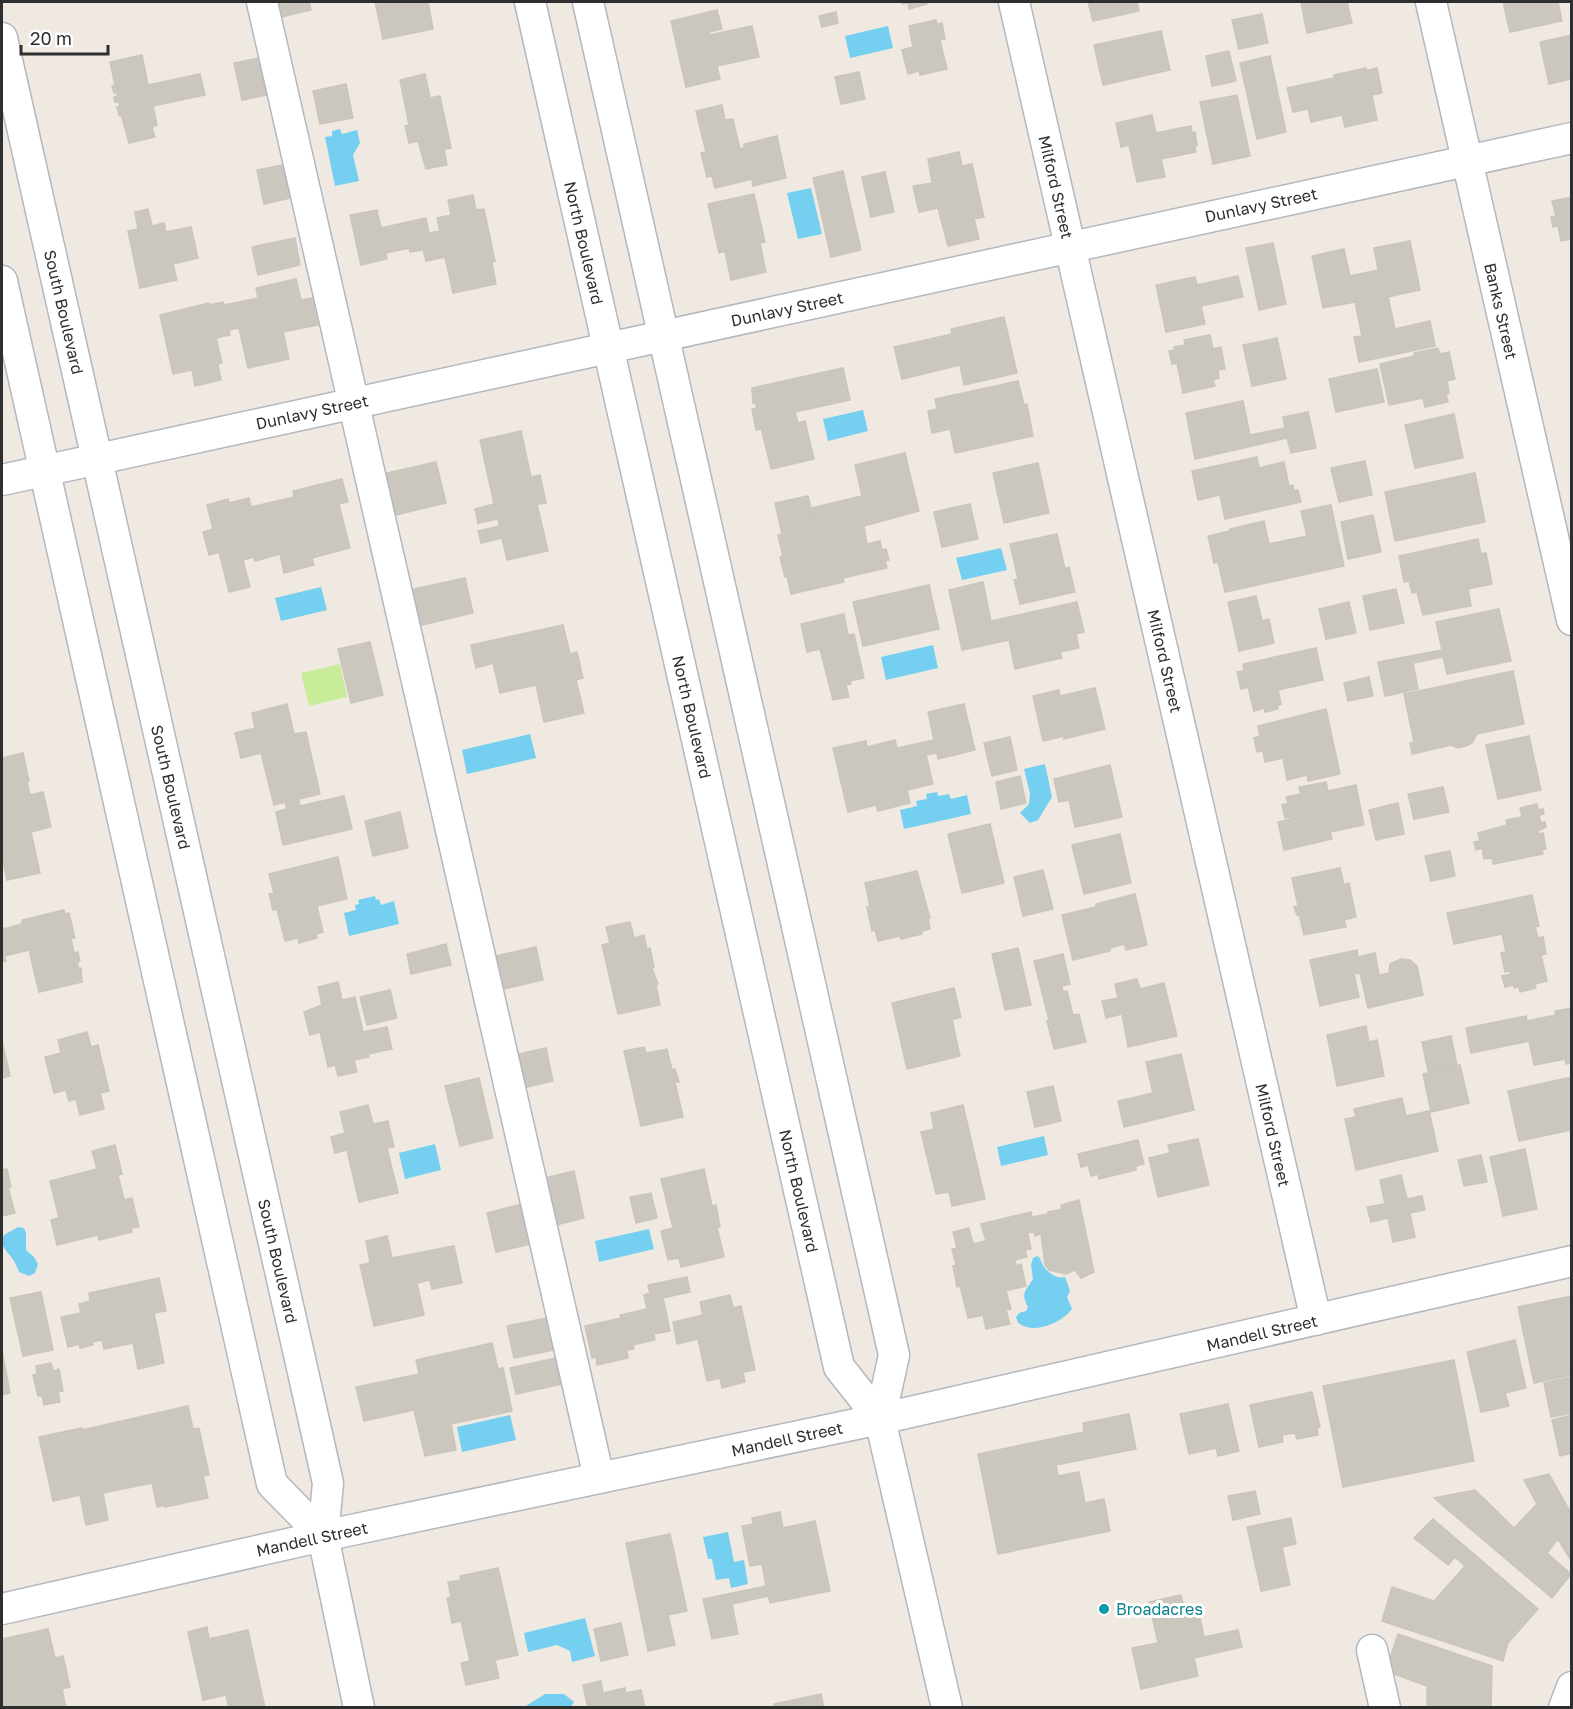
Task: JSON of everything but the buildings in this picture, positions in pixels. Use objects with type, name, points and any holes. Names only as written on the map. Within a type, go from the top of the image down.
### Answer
[{"type":"street","points":[[262,2],[599,1478]]},
{"type":"street","name":"North Boulevard","points":[[530,2],[839,1367],[880,1419],[948,1707]]},
{"type":"street","name":"North Boulevard","points":[[588,2],[894,1354],[880,1419]]},
{"type":"street","name":"Milford Street","points":[[1014,2],[1316,1320]]},
{"type":"street","name":"Banks Street","points":[[1431,2],[1572,620]]},
{"type":"street","name":"South Boulevard","points":[[2,38],[328,1483],[323,1536],[359,1707]]},
{"type":"street","name":"Dunlavy Street","points":[[2,480],[1572,138]]},
{"type":"street","points":[[2,281],[272,1484],[323,1536]]},
{"type":"street","name":"Mandell Street","points":[[2,1610],[323,1536],[880,1419],[1572,1261]]},
{"type":"street","points":[[1372,1650],[1385,1707]]},
{"type":"street","points":[[1564,1707],[1572,1688]]},
{"type":"green space","points":[[340,664],[347,697],[309,706],[301,673]]},
{"type":"water","points":[[888,26],[893,48],[850,58],[845,36]]},
{"type":"water","points":[[340,129],[342,134],[357,130],[360,143],[353,155],[359,181],[335,186],[325,137],[332,136],[332,131]]},
{"type":"water","points":[[811,188],[822,234],[798,239],[787,193]]},
{"type":"water","points":[[863,410],[868,431],[828,441],[823,419]]},
{"type":"water","points":[[1001,548],[1007,570],[962,580],[956,558]]},
{"type":"water","points":[[321,587],[327,610],[281,621],[275,598]]},
{"type":"water","points":[[933,645],[938,668],[886,680],[881,657]]},
{"type":"water","points":[[530,734],[536,758],[467,774],[462,750]]},
{"type":"water","points":[[1045,764],[1052,797],[1038,820],[1030,823],[1020,813],[1029,804],[1030,794],[1024,769]]},
{"type":"water","points":[[937,792],[938,796],[949,794],[951,799],[967,795],[971,814],[904,829],[900,810],[917,806],[916,801],[927,799],[926,794]]},
{"type":"water","points":[[375,896],[381,905],[394,901],[399,924],[349,936],[344,913],[356,910],[355,905],[359,904],[358,900]]},
{"type":"water","points":[[1044,1136],[1048,1155],[1001,1166],[997,1147]]},
{"type":"water","points":[[435,1144],[441,1170],[405,1179],[399,1153]]},
{"type":"water","points":[[18,1227],[24,1228],[26,1250],[38,1264],[35,1273],[29,1276],[19,1272],[3,1245],[4,1235]]},
{"type":"water","points":[[649,1229],[654,1249],[599,1262],[595,1241]]},
{"type":"water","points":[[1037,1256],[1049,1272],[1057,1277],[1065,1277],[1070,1291],[1067,1297],[1072,1309],[1055,1323],[1032,1328],[1018,1323],[1016,1317],[1028,1307],[1024,1295],[1033,1279],[1031,1265],[1033,1258]]},
{"type":"water","points":[[510,1415],[516,1440],[462,1452],[457,1427]]},
{"type":"water","points":[[728,1532],[734,1562],[744,1560],[748,1584],[731,1588],[729,1578],[716,1580],[712,1559],[708,1559],[703,1537]]},
{"type":"water","points":[[585,1618],[595,1656],[572,1662],[570,1651],[557,1645],[528,1652],[524,1633]]},
{"type":"water","points":[[545,1694],[564,1694],[574,1702],[571,1707],[524,1707]]},
{"type":"place","name":"Broadacres","points":[[1104,1609]]}]
